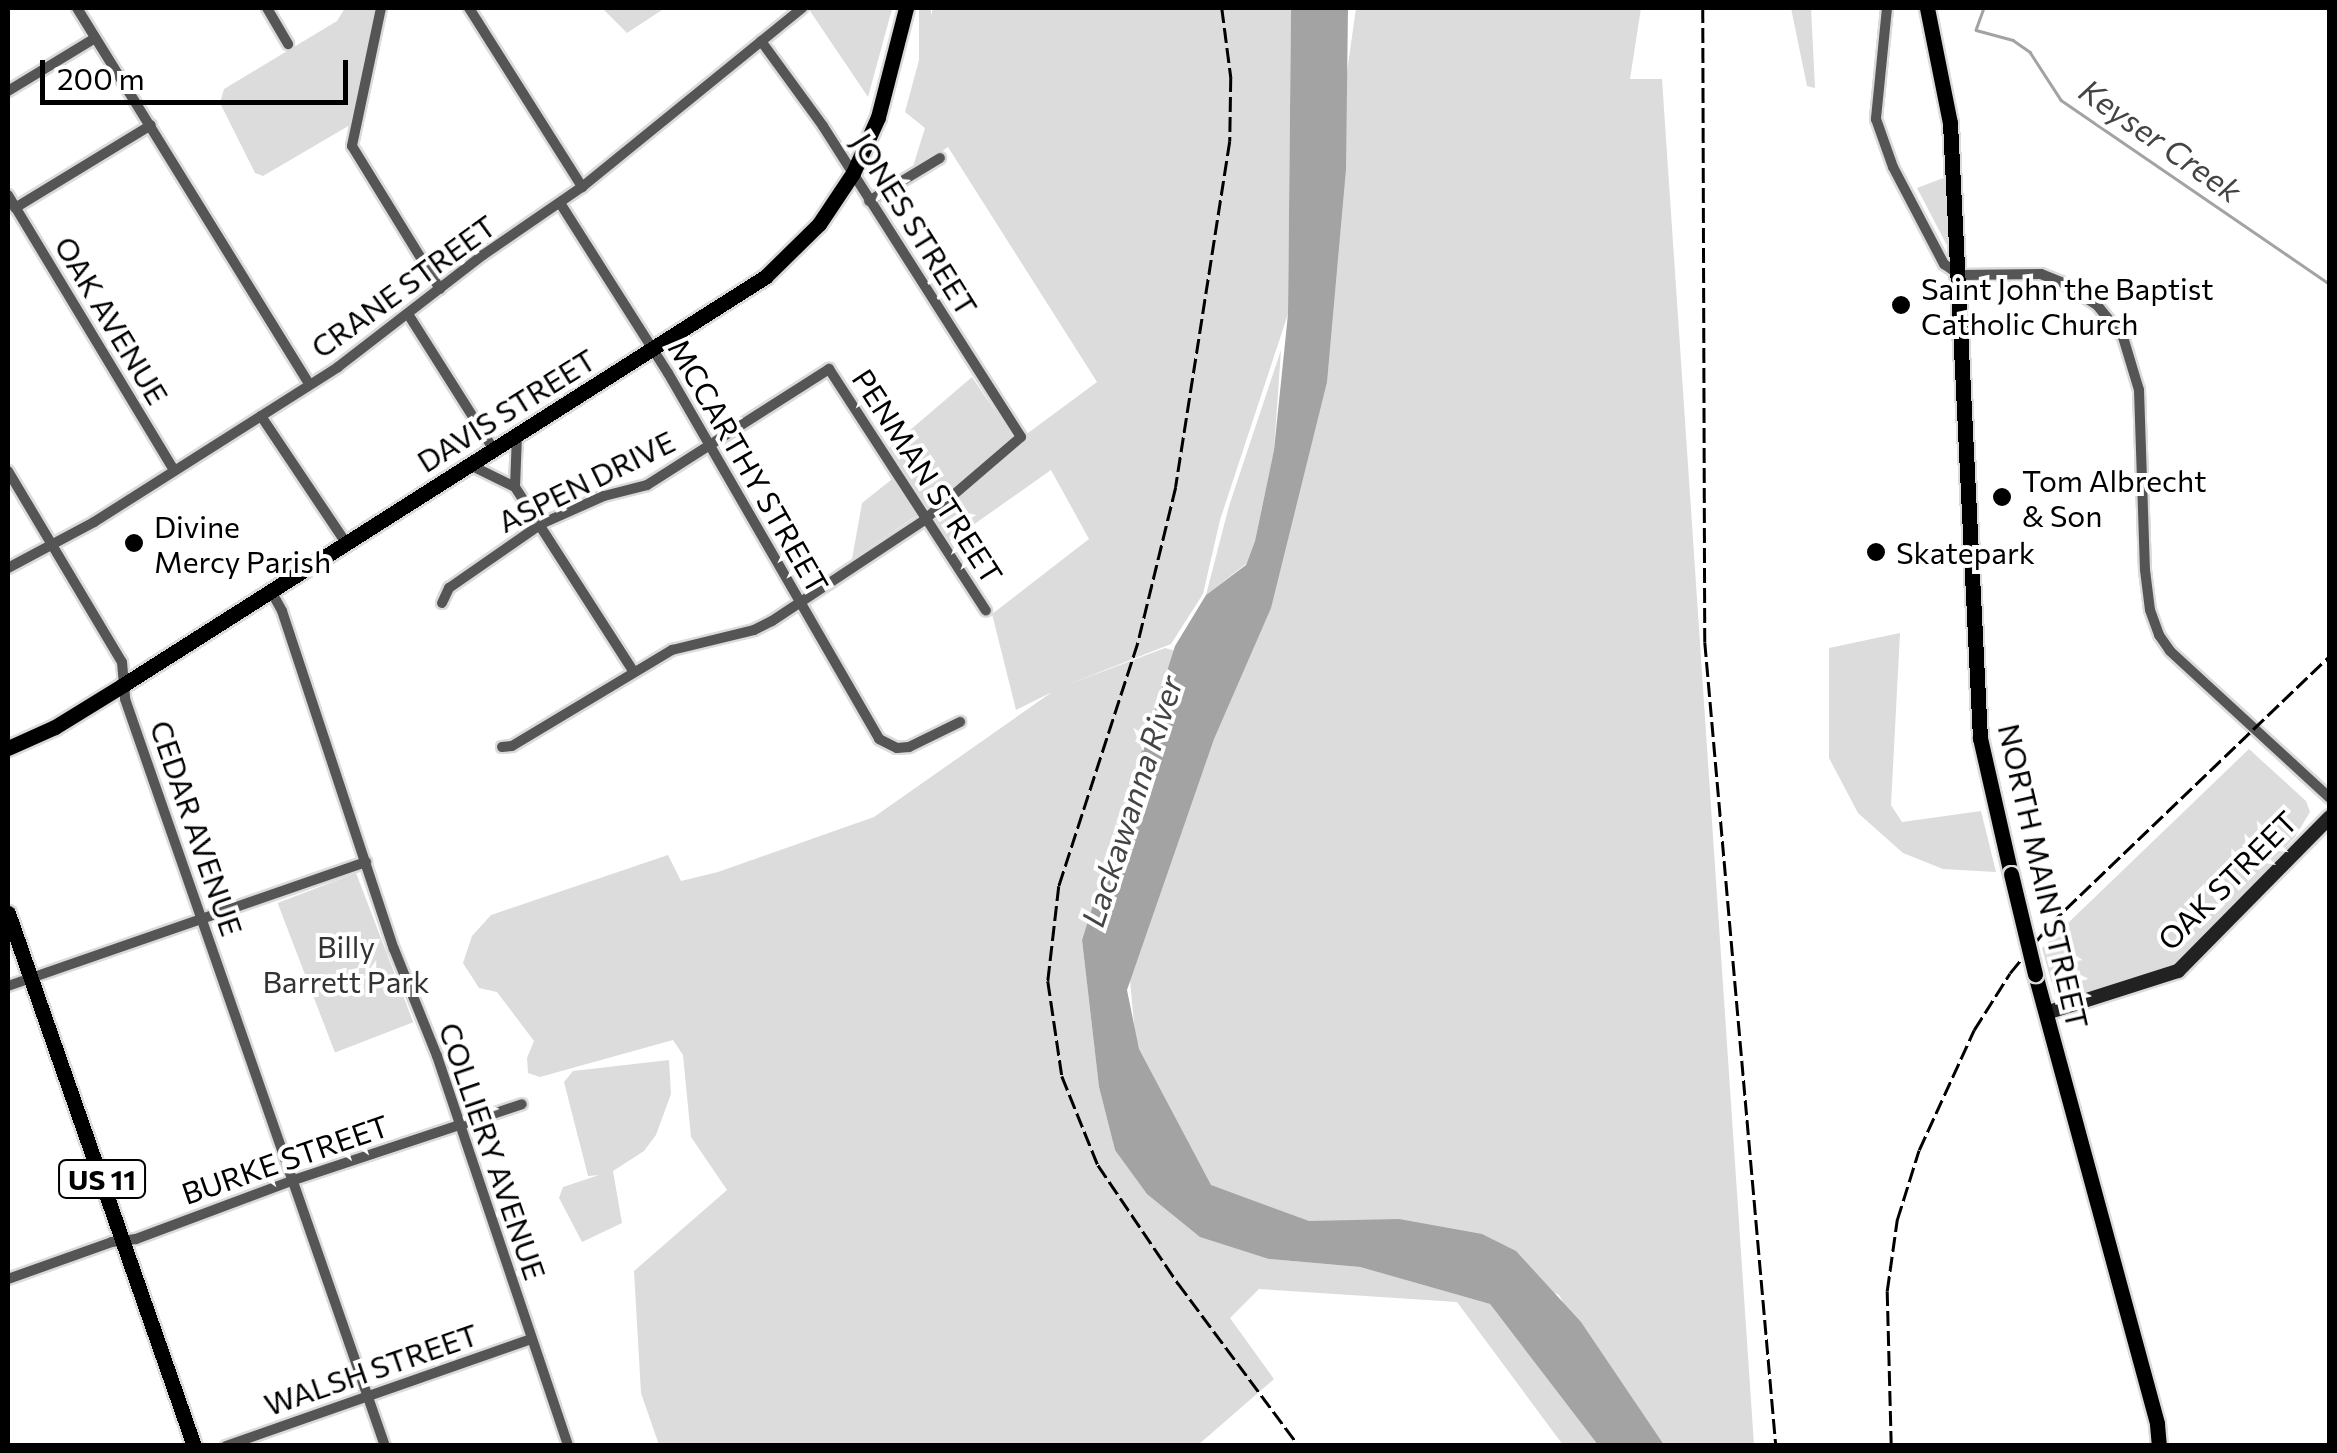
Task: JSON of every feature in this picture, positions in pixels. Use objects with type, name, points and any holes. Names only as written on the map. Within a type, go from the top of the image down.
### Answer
[{"type":"main road","name":"DAVIS STREET","points":[[8,748],[45,733],[123,685],[654,350],[776,268],[819,224],[853,173],[878,117],[906,8]]},
{"type":"main road","name":"NORTH MAIN STREET","points":[[1927,8],[1950,123],[1980,738],[2035,974],[2158,1424],[2159,1446]]},
{"type":"main road","name":"US 11","points":[[8,913],[194,1446]]},
{"type":"street","points":[[76,8],[309,384]]},
{"type":"street","points":[[266,8],[288,44]]},
{"type":"street","points":[[381,8],[352,146],[440,289]]},
{"type":"street","points":[[469,8],[582,187]]},
{"type":"street","name":"CRANE STREET","points":[[8,568],[52,545],[309,384],[560,204],[802,8]]},
{"type":"street","points":[[1887,8],[1876,119],[1893,167],[1944,264],[1960,275],[2041,274],[2061,282],[2097,304],[2123,336],[2139,390],[2144,570],[2150,610],[2160,635],[2179,660],[2330,798]]},
{"type":"street","points":[[8,91],[95,38]]},
{"type":"street","name":"JONES STREET","points":[[761,42],[853,173],[1021,437],[923,521]]},
{"type":"street","points":[[15,208],[151,125]]},
{"type":"street","points":[[869,202],[940,158]]},
{"type":"street","name":"OAK AVENUE","points":[[8,195],[174,470]]},
{"type":"street","name":"MCCARTHY STREET","points":[[560,204],[654,350],[879,739],[897,748],[910,747],[960,722]]},
{"type":"street","points":[[408,314],[494,450]]},
{"type":"street","name":"ASPEN DRIVE","points":[[442,603],[449,588],[541,524],[604,496],[646,485],[828,369]]},
{"type":"street","name":"PENMAN STREET","points":[[828,369],[923,521],[986,611]]},
{"type":"street","points":[[262,416],[346,543]]},
{"type":"street","points":[[516,487],[517,436]]},
{"type":"street","points":[[470,465],[516,487],[632,672]]},
{"type":"street","name":"CEDAR AVENUE","points":[[8,471],[122,662],[123,685],[385,1446]]},
{"type":"street","points":[[502,746],[512,746],[672,650],[754,630],[923,521]]},
{"type":"street","name":"COLLIERY AVENUE","points":[[270,591],[282,611],[411,1000],[461,1126],[568,1446]]},
{"type":"street","name":"OAK STREET","points":[[2046,1013],[2178,971],[2203,951],[2330,817]]},
{"type":"street","points":[[8,986],[366,862]]},
{"type":"street","name":"BURKE STREET","points":[[8,1279],[522,1104]]},
{"type":"street","name":"WALSH STREET","points":[[226,1446],[532,1339]]},
{"type":"green space","points":[[345,8],[386,8],[362,118],[263,176],[255,173],[220,103],[224,89],[337,21]]},
{"type":"green space","points":[[602,8],[665,8],[627,33]]},
{"type":"green space","points":[[808,8],[892,9],[868,97]]},
{"type":"green space","points":[[919,8],[931,8],[931,114],[919,114]]},
{"type":"green space","points":[[933,8],[1291,8],[1288,314],[1220,520],[1203,594],[1171,644],[1067,685],[1165,648],[1176,651],[1082,940],[1099,1087],[1115,1150],[1269,1259],[1360,1267],[1490,1304],[1598,1445],[1563,1445],[1457,1302],[1259,1289],[1230,1318],[1274,1379],[1198,1445],[659,1445],[641,1393],[634,1271],[727,1190],[691,1137],[683,1055],[673,1040],[540,1077],[528,1073],[527,1058],[534,1041],[497,992],[479,988],[463,963],[472,936],[491,915],[668,855],[681,881],[718,872],[874,817],[1052,692],[1016,710],[992,614],[1089,539],[1051,470],[949,542],[925,510],[852,559],[862,503],[901,472],[888,449],[972,377],[1019,446],[1028,433],[1097,382],[948,147],[911,173],[925,128],[905,112]]},
{"type":"green space","points":[[1356,8],[1641,8],[1630,79],[1662,79],[1754,1445],[1644,1445],[1559,1295],[1466,1250],[1300,1229],[1204,1190],[1137,1057],[1130,980],[1217,703],[1319,271]]},
{"type":"green space","points":[[1791,8],[1811,8],[1815,88],[1807,86]]},
{"type":"green space","points":[[1946,177],[1951,253],[1917,188]]},
{"type":"green space","points":[[1281,350],[1274,450],[1255,541],[1246,564],[1206,595],[1229,506]]},
{"type":"green space","points":[[1900,633],[1891,805],[1902,822],[1981,811],[1996,872],[1943,869],[1903,853],[1858,813],[1829,758],[1829,648]]},
{"type":"green space","points":[[2249,749],[2306,801],[2310,812],[2295,837],[2187,954],[2167,968],[2072,996],[2055,995],[2042,948]]},
{"type":"green space","name":"Billy Barrett Park","points":[[356,873],[413,1022],[335,1052],[278,903]]},
{"type":"green space","points":[[669,1060],[671,1094],[656,1135],[644,1151],[613,1171],[622,1223],[582,1242],[559,1198],[563,1187],[599,1175],[588,1176],[564,1082],[573,1071]]},
{"type":"water","name":"Lackawanna River","points":[[1291,8],[1348,8],[1346,169],[1327,382],[1271,608],[1214,739],[1127,990],[1139,1049],[1211,1185],[1309,1221],[1399,1219],[1482,1234],[1516,1251],[1581,1322],[1664,1445],[1598,1445],[1490,1304],[1360,1267],[1269,1259],[1200,1237],[1147,1194],[1115,1150],[1099,1087],[1082,940],[1175,646],[1206,595],[1246,565],[1255,541],[1274,450],[1288,314]]},
{"type":"waterway","name":"Keyser Creek","points":[[1984,8],[1976,30],[2013,40],[2030,52],[2061,100],[2330,284]]},
{"type":"railway","points":[[1222,8],[1231,77],[1230,141],[1176,487],[1138,643],[1059,886],[1048,981],[1062,1076],[1098,1165],[1178,1283],[1299,1446]]},
{"type":"railway","points":[[1703,8],[1705,642],[1776,1446]]},
{"type":"railway","points":[[1891,1446],[1887,1291],[1897,1220],[1919,1150],[1974,1030],[2010,973],[2051,923],[2330,655]]},
{"type":"place","name":"Saint John the Baptist Catholic Church","points":[[1901,305]]},
{"type":"place","name":"Tom Albrecht & Son","points":[[2002,497]]},
{"type":"place","name":"Divine Mercy Parish","points":[[134,543]]},
{"type":"place","name":"Skatepark","points":[[1876,552]]}]
